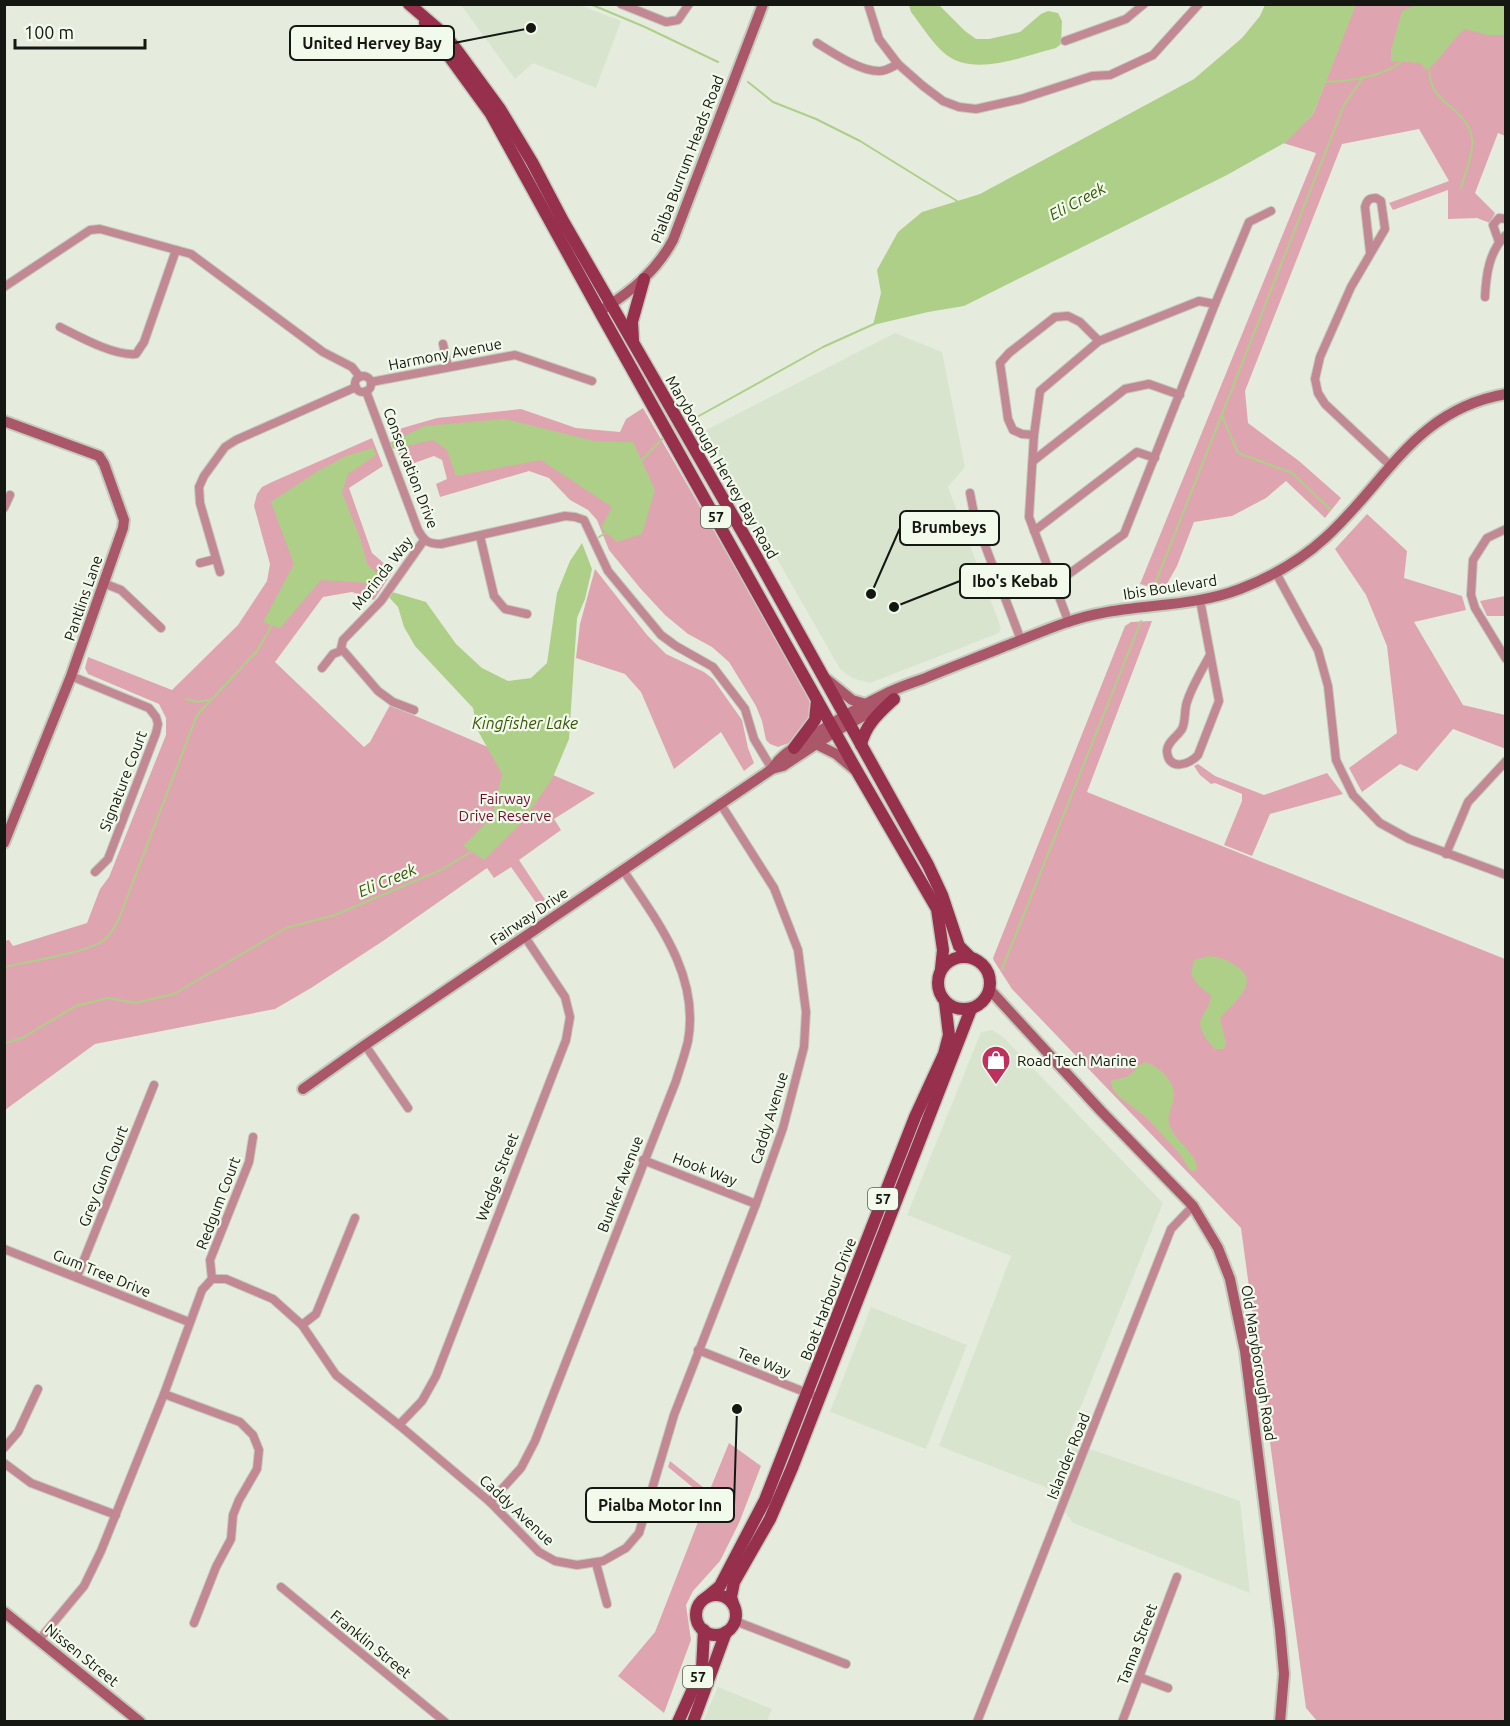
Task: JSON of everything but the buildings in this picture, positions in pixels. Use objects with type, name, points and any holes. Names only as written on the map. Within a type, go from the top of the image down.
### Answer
[{"type":"main road","name":"Maryborough Hervey Bay Road","points":[[412,8],[445,35],[500,109],[532,162],[755,554],[861,746],[942,895],[959,946],[970,957]]},
{"type":"main road","name":"Maryborough Hervey Bay Road","points":[[412,8],[491,114],[858,773],[937,909],[943,950],[941,969]]},
{"type":"main road","points":[[633,340],[632,322],[644,279]]},
{"type":"main road","points":[[794,748],[815,720],[817,696]]},
{"type":"main road","points":[[861,746],[867,728],[894,699]]},
{"type":"main road","points":[[941,969],[955,958],[970,957]]},
{"type":"main road","name":"57","points":[[970,957],[982,964],[989,975],[990,990],[984,1001],[971,1009]]},
{"type":"main road","name":"57","points":[[941,969],[938,980],[940,993],[945,1002]]},
{"type":"main road","points":[[945,1002],[958,1009],[971,1009]]},
{"type":"main road","name":"Boat Harbour Drive","points":[[707,1597],[720,1586],[765,1500],[915,1117],[944,1054],[949,1035],[945,1002]]},
{"type":"main road","name":"Boat Harbour Drive","points":[[733,1604],[731,1597],[734,1582],[770,1519],[820,1398],[971,1009]]},
{"type":"main road","points":[[707,1597],[721,1596],[733,1604]]},
{"type":"main road","name":"57","points":[[678,1722],[702,1669],[704,1630],[699,1624],[697,1615],[698,1606],[707,1597]]},
{"type":"main road","name":"57","points":[[693,1722],[726,1632],[735,1621],[736,1613],[733,1604]]},
{"type":"main road","points":[[704,1630],[713,1634],[726,1632]]},
{"type":"street","points":[[621,4],[666,22],[678,20],[689,4]]},
{"type":"street","name":"Pialba Burrum Heads Road","points":[[600,312],[644,279],[663,258],[673,240],[763,4]]},
{"type":"street","points":[[868,4],[879,39],[898,64],[943,101],[976,109],[994,106],[1092,76],[1110,75],[1154,56],[1199,4]]},
{"type":"street","points":[[1065,40],[1126,19],[1144,4]]},
{"type":"street","points":[[817,43],[841,58],[873,71],[883,71],[898,64]]},
{"type":"street","points":[[1370,252],[1365,207],[1366,201],[1376,198],[1381,201],[1385,229],[1351,287],[1320,357],[1315,380],[1318,393],[1325,404],[1390,466]]},
{"type":"street","points":[[1055,584],[1124,534],[1249,222],[1271,211]]},
{"type":"street","points":[[1499,242],[1493,225],[1499,218],[1506,219]]},
{"type":"street","points":[[6,283],[90,230],[100,229],[191,254],[313,345],[352,367],[360,377]]},
{"type":"street","points":[[1485,297],[1486,274],[1499,242],[1506,235]]},
{"type":"street","points":[[60,327],[129,355],[136,354],[144,342],[176,250]]},
{"type":"street","points":[[1069,622],[1029,517],[1034,435],[1040,391],[1099,341],[1199,301],[1215,304]]},
{"type":"street","points":[[1034,435],[1022,434],[1013,430],[1008,419],[1000,363],[1009,353],[1055,317],[1068,316],[1080,322],[1099,341]]},
{"type":"street","points":[[443,344],[448,366]]},
{"type":"street","name":"Harmony Avenue","points":[[371,382],[515,355],[592,381]]},
{"type":"street","points":[[360,377],[367,377],[371,382],[366,391],[360,391],[356,387],[356,381],[360,377]]},
{"type":"street","points":[[1033,461],[1125,389],[1149,384],[1180,394]]},
{"type":"street","points":[[220,572],[200,503],[199,487],[204,476],[225,447],[356,387]]},
{"type":"street","name":"Conservation Drive","points":[[366,391],[418,530],[424,540],[433,544],[441,544],[565,516],[584,520],[608,571],[661,635],[713,667],[720,675],[745,709],[754,740],[772,769]]},
{"type":"street","name":"Ibis Boulevard","points":[[846,721],[866,704],[890,691],[1069,622],[1100,613],[1200,600],[1239,590],[1276,573],[1326,538],[1421,433],[1452,412],[1487,398],[1506,394]]},
{"type":"street","name":"Pantlins Lane","points":[[4,421],[99,456],[124,520],[71,676],[4,843]]},
{"type":"street","points":[[1034,531],[1137,452],[1155,458]]},
{"type":"street","points":[[970,493],[975,519],[1021,640]]},
{"type":"street","points":[[4,508],[10,495]]},
{"type":"street","points":[[1506,529],[1487,538],[1473,560],[1472,595],[1475,609],[1506,659]]},
{"type":"street","points":[[480,536],[494,596],[505,609],[528,614]]},
{"type":"street","name":"Morinda Way","points":[[322,668],[333,654],[341,651],[343,640],[381,601],[424,540]]},
{"type":"street","points":[[200,563],[216,558]]},
{"type":"street","points":[[1276,573],[1318,650],[1328,686],[1336,760],[1353,795],[1380,823],[1409,839],[1506,875]]},
{"type":"street","points":[[103,583],[126,593],[161,628]]},
{"type":"street","points":[[1200,600],[1219,701],[1198,755],[1185,765],[1176,764],[1167,752],[1168,746],[1182,728],[1186,702],[1210,656]]},
{"type":"street","points":[[341,651],[378,691],[393,702],[414,710]]},
{"type":"street","points":[[820,674],[848,697],[866,704]]},
{"type":"street","name":"Signature Court","points":[[71,676],[150,708],[158,724],[150,752],[108,859],[95,872]]},
{"type":"street","name":"Ibis Boulevard","points":[[846,721],[894,699],[924,678]]},
{"type":"street","name":"Fairway Drive","points":[[772,769],[778,759],[794,748],[846,721]]},
{"type":"street","name":"Fairway Drive","points":[[303,1089],[720,803],[816,744],[834,728]]},
{"type":"street","points":[[816,744],[836,754],[858,773]]},
{"type":"street","points":[[1446,854],[1468,802],[1506,760]]},
{"type":"street","name":"Caddy Avenue","points":[[212,1279],[226,1279],[273,1299],[302,1325],[336,1375],[490,1502],[539,1552],[555,1561],[577,1565],[596,1563],[613,1557],[626,1548],[639,1533],[674,1415],[756,1204],[783,1128],[804,1047],[806,1012],[798,950],[774,888],[720,803]]},
{"type":"street","name":"Bunker Avenue","points":[[490,1502],[521,1468],[535,1441],[676,1081],[688,1040],[689,1006],[681,966],[664,931],[623,870]]},
{"type":"street","name":"Wedge Street","points":[[399,1425],[422,1401],[436,1376],[566,1040],[570,1017],[565,997],[525,937]]},
{"type":"street","name":"Old Maryborough Road","points":[[990,990],[1101,1112],[1193,1206],[1218,1248],[1230,1279],[1245,1351],[1280,1629],[1284,1674],[1280,1722]]},
{"type":"street","points":[[365,1045],[408,1108]]},
{"type":"street","name":"Grey Gum Court","points":[[77,1277],[154,1085]]},
{"type":"street","name":"Redgum Court","points":[[212,1279],[210,1260],[249,1162],[253,1137]]},
{"type":"street","name":"Hook Way","points":[[644,1160],[756,1204]]},
{"type":"street","name":"Islander Road","points":[[977,1722],[1172,1229],[1193,1206]]},
{"type":"street","points":[[302,1325],[316,1314],[355,1218]]},
{"type":"street","name":"Gum Tree Drive","points":[[4,1249],[189,1322]]},
{"type":"street","points":[[39,1640],[84,1586],[101,1551],[164,1394],[202,1290],[212,1279]]},
{"type":"street","name":"Tee Way","points":[[698,1350],[820,1398]]},
{"type":"street","points":[[4,1448],[18,1432],[38,1389]]},
{"type":"street","points":[[164,1394],[240,1422],[253,1435],[259,1450],[257,1469],[232,1515],[231,1539],[216,1567],[194,1623]]},
{"type":"street","points":[[4,1463],[31,1483],[116,1515]]},
{"type":"street","points":[[596,1563],[607,1604]]},
{"type":"street","name":"Tanna Street","points":[[1122,1722],[1177,1577]]},
{"type":"street","name":"Franklin Street","points":[[281,1587],[445,1722]]},
{"type":"street","name":"Nissen Street","points":[[4,1612],[140,1722]]},
{"type":"street","points":[[735,1621],[846,1664]]},
{"type":"street","points":[[1139,1677],[1168,1688]]},
{"type":"shaded area","points":[[461,5],[579,5],[621,21],[596,88],[533,63],[515,79]]},
{"type":"shaded area","points":[[895,333],[942,352],[965,467],[948,487],[1001,628],[999,633],[870,683],[852,678],[840,669],[704,431]]},
{"type":"shaded area","points":[[992,1030],[1003,1037],[1163,1203],[1067,1441],[1240,1501],[1250,1593],[1073,1523],[1048,1488],[939,1446],[1011,1256],[907,1215],[981,1032]]},
{"type":"shaded area","points":[[871,1307],[967,1345],[926,1449],[830,1412]]},
{"type":"shaded area","points":[[718,1687],[772,1709],[767,1721],[703,1721]]},
{"type":"green space","points":[[1355,5],[1505,5],[1505,136],[1498,133],[1475,193],[1495,213],[1490,223],[1477,218],[1448,219],[1448,190],[1393,210],[1389,203],[1449,181],[1419,129],[1342,144],[1245,391],[1248,423],[1299,461],[1341,498],[1325,518],[1286,481],[1266,498],[1232,516],[1194,522],[1177,566],[1163,591],[1140,584],[1316,153],[1283,143],[1313,114]]},
{"type":"green space","points":[[643,408],[808,694],[812,710],[808,722],[794,741],[778,747],[766,740],[756,706],[729,662],[712,647],[688,634],[665,615],[609,550],[597,520],[588,510],[570,500],[549,478],[529,471],[440,497],[436,484],[447,479],[442,460],[434,456],[403,467],[392,431],[437,418],[521,409],[576,428],[620,432],[626,419]]},
{"type":"green space","name":"Fairway Drive Reserve","points":[[372,438],[383,466],[349,488],[372,553],[393,571],[374,600],[352,592],[323,597],[275,662],[364,747],[370,742],[390,705],[595,793],[554,819],[561,830],[519,860],[550,907],[542,911],[511,867],[494,878],[487,868],[383,941],[275,1009],[95,1044],[5,1110],[4,941],[9,940],[13,946],[87,923],[100,889],[109,877],[166,735],[166,718],[159,704],[88,674],[85,668],[88,657],[172,690],[238,625],[267,581],[270,564],[254,506],[257,494],[262,487]]},
{"type":"green space","points":[[1367,514],[1407,551],[1404,578],[1462,596],[1466,610],[1414,622],[1463,705],[1505,715],[1506,749],[1453,729],[1417,771],[1400,764],[1362,792],[1349,768],[1397,733],[1387,646],[1366,595],[1335,549]]},
{"type":"green space","points":[[595,569],[647,635],[666,654],[704,672],[713,679],[742,720],[754,763],[744,771],[721,732],[674,769],[641,692],[625,674],[576,658],[580,624]]},
{"type":"green space","points":[[1505,596],[1505,616],[1487,616],[1480,601]]},
{"type":"green space","points":[[1152,621],[1087,792],[1505,959],[1505,1721],[1317,1721],[1306,1708],[1241,1228],[1012,989],[993,958],[1125,626],[1131,622]]},
{"type":"green space","points":[[1198,764],[1215,776],[1264,795],[1327,773],[1343,794],[1270,814],[1252,856],[1224,845],[1242,801],[1242,794],[1215,783],[1211,784],[1200,775],[1194,766]]},
{"type":"green space","points":[[729,1443],[761,1466],[739,1523],[720,1561],[693,1591],[686,1605],[691,1640],[664,1713],[618,1676],[655,1632],[707,1499],[668,1467],[670,1461],[709,1492]]},
{"type":"water","points":[[909,5],[939,5],[976,39],[989,39],[1020,32],[1041,14],[1048,11],[1058,13],[1062,21],[1061,44],[1056,48],[1013,60],[983,65],[968,64],[955,60],[939,48],[911,12]]},
{"type":"water","points":[[1265,5],[1356,5],[1313,114],[1286,142],[1227,175],[964,306],[873,325],[881,293],[877,270],[898,232],[922,212],[980,194],[1194,79],[1242,38],[1260,16]]},
{"type":"water","points":[[1415,5],[1505,5],[1505,35],[1487,35],[1465,29],[1426,70],[1420,63],[1391,61],[1391,50],[1402,11]]},
{"type":"water","points":[[505,419],[594,441],[633,442],[655,490],[642,534],[617,542],[601,528],[612,507],[541,460],[456,476],[447,450],[433,440],[392,449],[389,443],[425,426]]},
{"type":"water","points":[[373,448],[376,455],[348,474],[342,492],[361,541],[367,564],[383,579],[375,589],[367,583],[321,580],[280,628],[263,622],[294,564],[271,502],[318,471],[346,456]]},
{"type":"water","name":"Kingfisher Lake","points":[[582,543],[592,569],[585,599],[577,618],[569,739],[553,777],[524,820],[484,860],[463,846],[492,817],[502,774],[478,731],[473,708],[415,646],[404,627],[398,607],[387,595],[389,591],[426,602],[456,644],[482,668],[508,681],[531,678],[547,663],[557,593],[570,561]]},
{"type":"water","points":[[1209,956],[1229,961],[1245,974],[1247,981],[1241,995],[1220,1019],[1226,1043],[1224,1049],[1215,1049],[1202,1031],[1201,1019],[1211,996],[1198,985],[1191,974],[1194,960]]},
{"type":"water","points":[[1145,1062],[1160,1071],[1172,1085],[1174,1097],[1169,1125],[1196,1162],[1197,1168],[1194,1172],[1188,1168],[1180,1154],[1147,1118],[1117,1095],[1112,1087],[1111,1081],[1128,1076]]},
{"type":"waterway","points":[[590,4],[718,62]]},
{"type":"waterway","name":"Eli Creek","points":[[1326,82],[1346,81],[1378,74],[1405,59]]},
{"type":"waterway","points":[[1429,68],[1431,82],[1436,92],[1467,124],[1472,138],[1472,150],[1461,188]]},
{"type":"waterway","points":[[1153,589],[1344,105],[1364,76]]},
{"type":"waterway","points":[[748,82],[773,102],[816,119],[860,141],[957,201]]},
{"type":"waterway","name":"Eli Creek","points":[[697,417],[823,347],[874,324]]},
{"type":"waterway","points":[[1222,416],[1238,453],[1292,473],[1330,509]]},
{"type":"waterway","name":"Eli Creek","points":[[639,463],[664,437]]},
{"type":"waterway","name":"Eli Creek","points":[[599,537],[609,531]]},
{"type":"waterway","points":[[1002,969],[1141,621]]},
{"type":"waterway","points":[[4,967],[86,949],[104,940],[110,934],[118,921],[197,715],[257,651],[272,625]]},
{"type":"waterway","points":[[186,699],[198,702],[209,700]]},
{"type":"waterway","name":"Eli Creek","points":[[4,1044],[22,1038],[76,1006],[108,998],[135,1003],[174,994],[286,928],[335,915],[441,870],[471,852]]},
{"type":"place","name":"United Hervey Bay","points":[[531,28]]},
{"type":"place","name":"Brumbeys","points":[[871,594]]},
{"type":"place","name":"Ibo's Kebab","points":[[894,607]]},
{"type":"place","name":"Road Tech Marine","points":[[996,1086]]},
{"type":"place","name":"Pialba Motor Inn","points":[[737,1409]]}]
